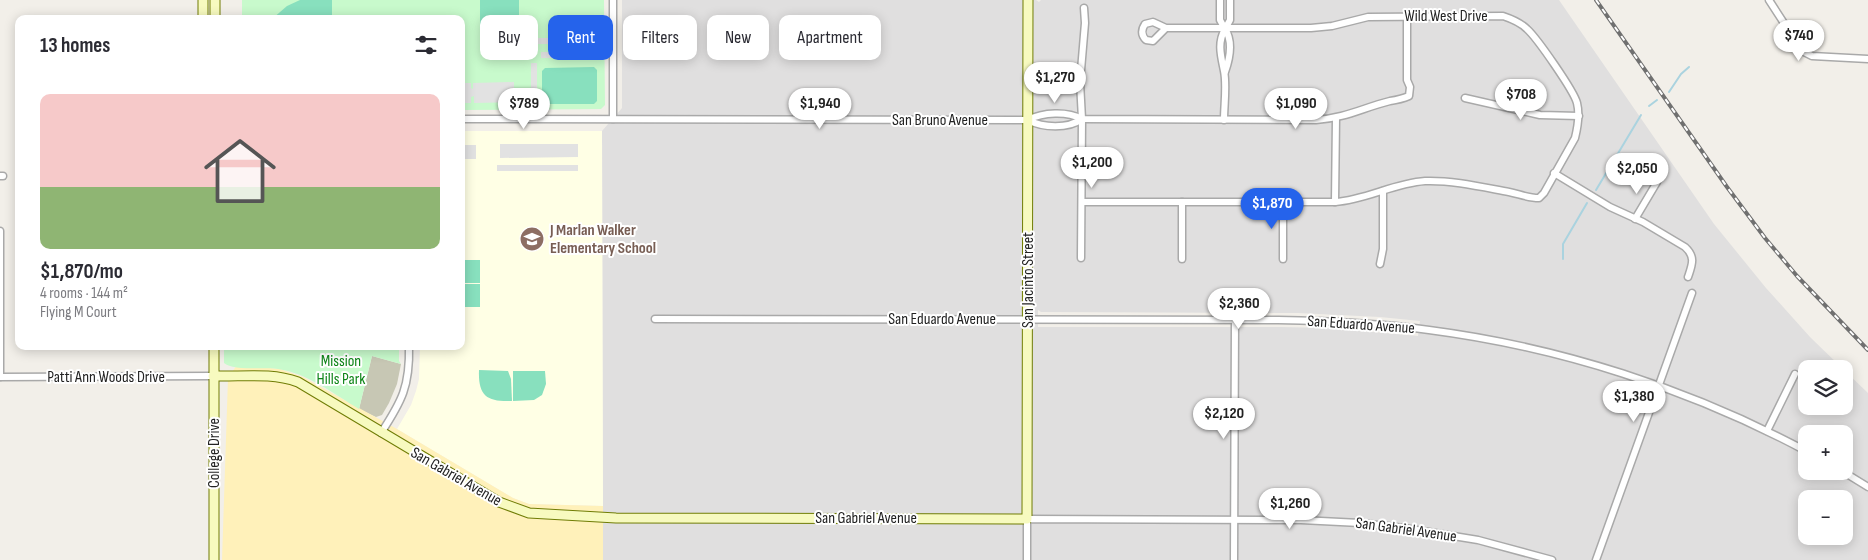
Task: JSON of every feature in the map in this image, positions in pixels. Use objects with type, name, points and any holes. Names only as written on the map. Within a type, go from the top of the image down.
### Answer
[{"type":"street","points":[[203,0],[203,15]]},
{"type":"street","points":[[215,0],[215,15]]},
{"type":"street","points":[[613,0],[613,119]]},
{"type":"street","name":"San Jacinto Street","points":[[1027,560],[1028,0]]},
{"type":"street","points":[[1220,0],[1220,20],[1225,29]]},
{"type":"street","points":[[1224,120],[1224,72],[1221,62],[1220,37],[1230,20],[1230,0]]},
{"type":"street","points":[[1769,0],[1798,46],[1807,54],[1868,59]]},
{"type":"street","points":[[1081,258],[1082,119],[1080,82],[1085,23],[1084,8]]},
{"type":"street","name":"San Bruno Avenue","points":[[1028,120],[1037,115],[1073,114],[1082,119],[1316,120],[1352,114],[1390,101],[1402,100],[1409,96],[1406,16]]},
{"type":"street","name":"Wild West Drive","points":[[1166,28],[1311,28],[1332,26],[1368,17],[1493,16],[1509,18],[1528,30],[1571,90],[1577,104],[1579,116],[1575,138],[1544,193],[1539,198],[1529,198],[1495,189],[1433,181],[1413,182],[1383,191]]},
{"type":"street","points":[[1466,98],[1540,115],[1579,116]]},
{"type":"street","points":[[1335,202],[1336,118]]},
{"type":"street","name":"San Bruno Avenue","points":[[465,120],[1028,120],[1037,125],[1073,125],[1082,119]]},
{"type":"street","points":[[1554,173],[1610,207],[1635,218],[1690,251],[1693,264],[1688,277]]},
{"type":"street","points":[[1635,218],[1657,182]]},
{"type":"street","points":[[1082,202],[1335,202],[1357,199],[1383,191],[1383,248],[1380,264]]},
{"type":"street","points":[[1182,202],[1182,259]]},
{"type":"street","points":[[1283,202],[1283,259]]},
{"type":"street","points":[[0,231],[0,377]]},
{"type":"street","points":[[1596,560],[1692,293]]},
{"type":"street","name":"San Eduardo Avenue","points":[[655,318],[1334,321],[1429,330],[1553,354],[1609,369],[1718,409],[1798,447]]},
{"type":"street","points":[[1234,560],[1235,320]]},
{"type":"street","name":"College Drive","points":[[214,350],[214,560]]},
{"type":"street","points":[[381,433],[403,397],[408,376],[410,350]]},
{"type":"street","points":[[1767,431],[1795,374]]},
{"type":"street","name":"San Gabriel Avenue","points":[[213,376],[269,375],[289,379],[322,395],[381,433],[499,502],[529,513],[616,518],[1234,519],[1332,521],[1383,525],[1478,540],[1552,560]]},
{"type":"street","name":"Patti Ann Woods Drive","points":[[0,377],[213,376]]},
{"type":"street","points":[[1853,478],[1868,487]]},
{"type":"shaded area","points":[[622,0],[1036,0],[1039,2],[1041,0],[1559,0],[1714,224],[1766,288],[1810,337],[1834,360],[1798,360],[1798,415],[1853,415],[1853,379],[1868,393],[1868,560],[603,560],[602,131],[622,108]],"holes":[[[1038,310],[1041,312],[1298,313],[1420,321],[1418,336],[1329,328],[1038,327]]]},
{"type":"shaded area","points":[[538,38],[548,38],[548,44],[538,44]]},
{"type":"shaded area","points":[[541,52],[548,52],[548,58],[541,58]]},
{"type":"shaded area","points":[[531,63],[537,63],[537,97],[531,97]]},
{"type":"shaded area","points":[[514,82],[514,88],[517,88],[517,102],[474,103],[474,96],[471,97],[471,103],[465,103],[465,83],[471,83],[471,88],[473,89],[473,83]]},
{"type":"shaded area","name":"J Marlan Walker Elementary School","points":[[465,131],[602,131],[603,506],[529,504],[513,498],[397,429],[411,405],[419,379],[420,350],[465,350]]},
{"type":"shaded area","points":[[500,144],[578,144],[578,157],[500,158]]},
{"type":"shaded area","points":[[465,145],[476,145],[476,159],[465,159]]},
{"type":"shaded area","points":[[497,165],[578,165],[578,171],[497,171]]},
{"type":"shaded area","points":[[372,356],[401,364],[397,384],[389,403],[382,415],[376,417],[359,409]]},
{"type":"sand","points":[[237,365],[280,369],[303,377],[397,429],[513,498],[529,504],[603,506],[603,560],[222,560],[228,378]]},
{"type":"green space","points":[[242,0],[604,0],[604,15],[548,15],[548,60],[605,60],[605,105],[601,109],[465,110],[465,15],[242,15]]},
{"type":"green space","points":[[300,0],[332,0],[332,15],[277,15],[287,6]]},
{"type":"green space","points":[[480,0],[519,0],[519,15],[480,15]]},
{"type":"green space","points":[[594,67],[597,70],[597,101],[594,104],[546,104],[542,100],[542,71],[545,68]]},
{"type":"green space","points":[[465,260],[480,260],[480,283],[465,283]]},
{"type":"green space","points":[[465,284],[480,284],[480,307],[465,307]]},
{"type":"green space","name":"Mission Hills Park","points":[[224,350],[399,350],[399,361],[401,364],[372,356],[359,409],[310,379],[289,371],[241,368],[224,363]]},
{"type":"green space","points":[[479,370],[508,371],[511,379],[512,401],[496,400],[486,396],[480,386]]},
{"type":"green space","points":[[513,371],[545,371],[546,384],[542,395],[534,400],[513,401]]},
{"type":"waterway","points":[[1669,92],[1681,74],[1689,67]]},
{"type":"waterway","points":[[1649,106],[1657,100]]},
{"type":"waterway","points":[[1596,190],[1641,115]]},
{"type":"waterway","points":[[1563,259],[1563,244],[1587,203]]},
{"type":"railway","points":[[1596,0],[1765,238],[1797,276],[1868,350]]},
{"type":"place","name":"J Marlan Walker Elementary School","points":[[532,239]]}]
